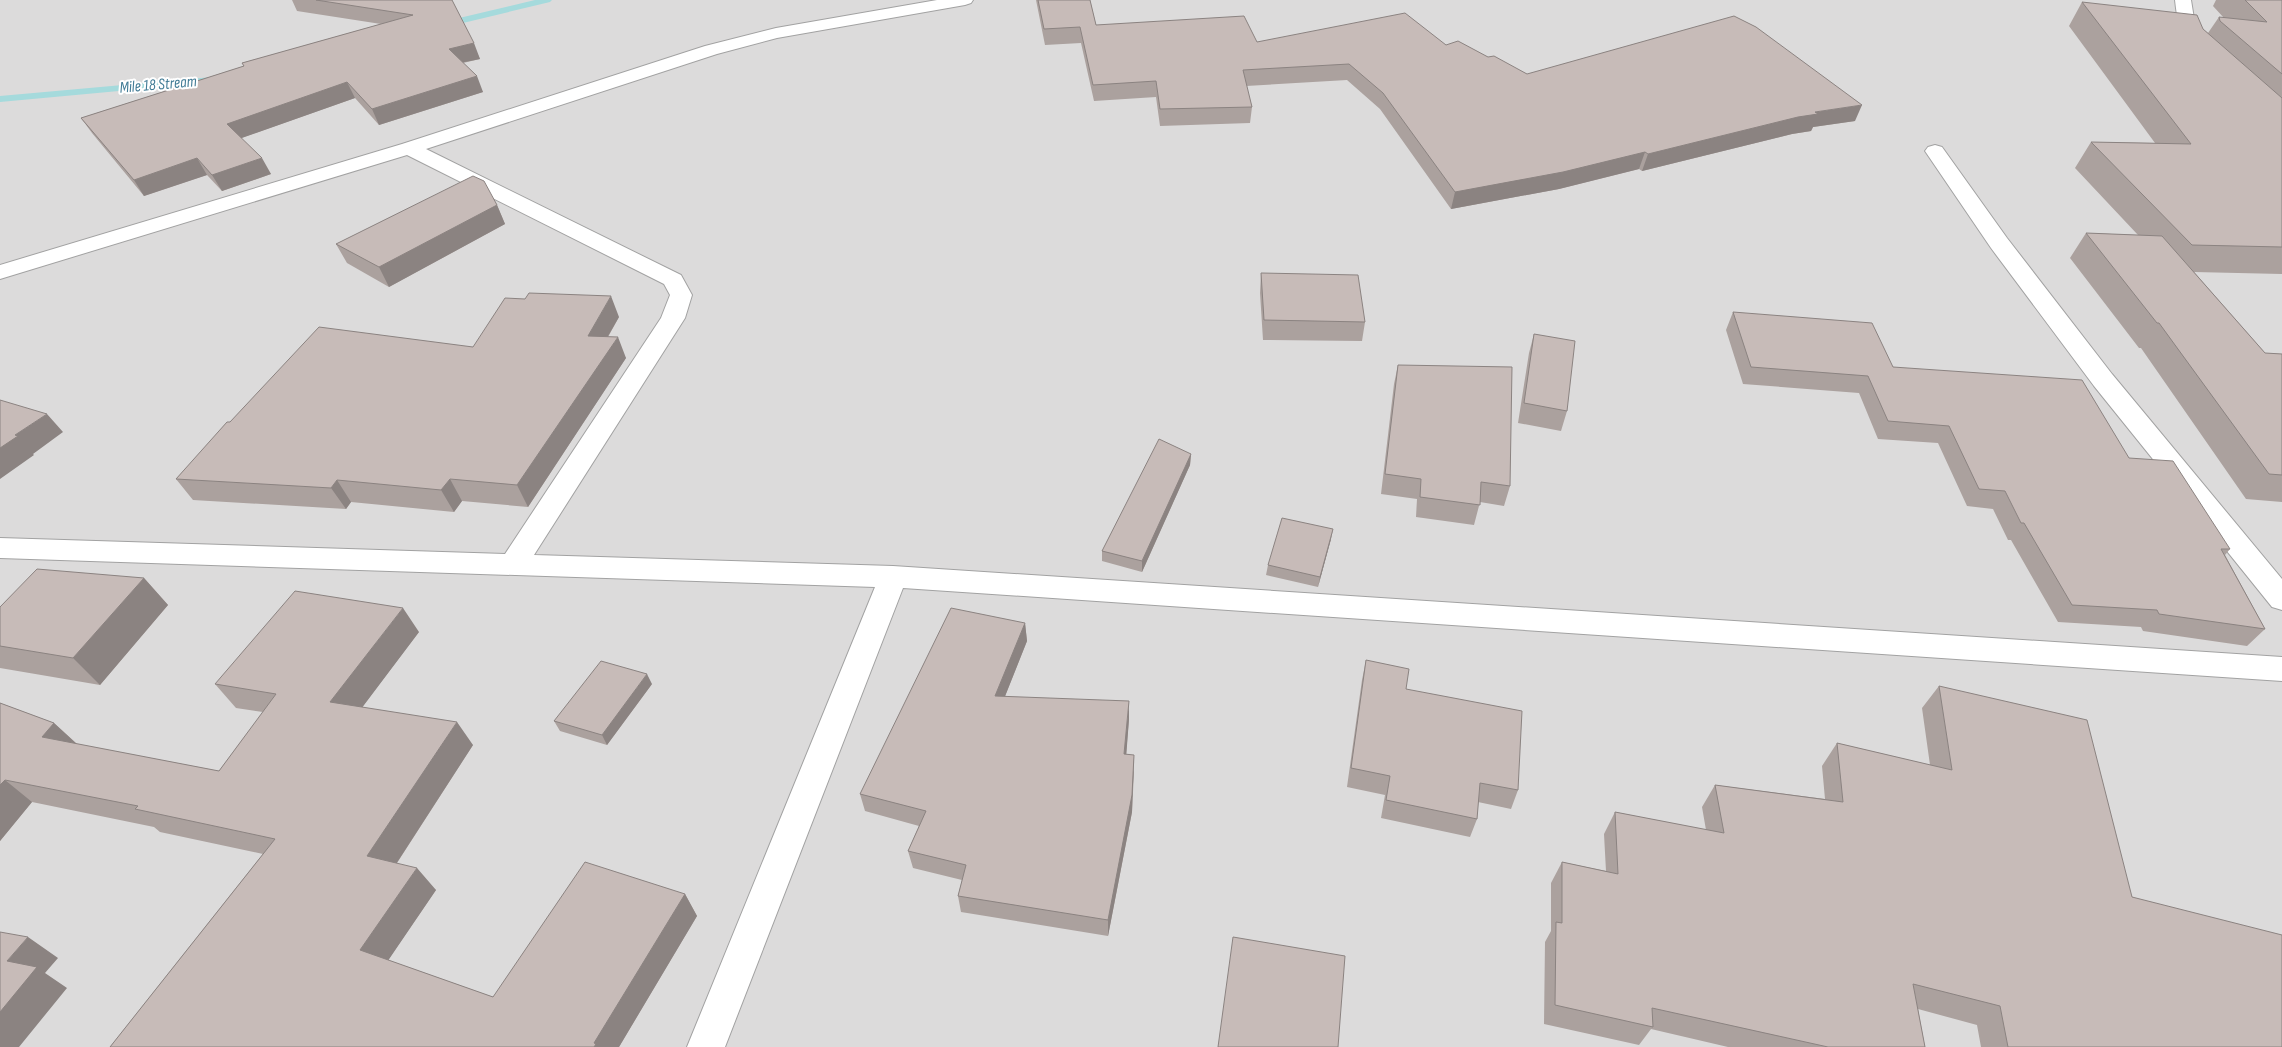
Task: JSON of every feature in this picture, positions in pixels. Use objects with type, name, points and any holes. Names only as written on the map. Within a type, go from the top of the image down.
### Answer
[{"type":"street","points":[[0,272],[409,148],[711,50],[786,31],[965,0]]},
{"type":"street","points":[[2183,0],[2187,24],[2195,48],[2210,61]]},
{"type":"street","points":[[409,148],[673,280],[681,295],[673,318],[512,564]]},
{"type":"street","points":[[1935,151],[1999,243],[2103,380],[2282,599]]},
{"type":"street","points":[[0,548],[893,576],[2281,672]]},
{"type":"street","points":[[706,1047],[893,576]]},
{"type":"shaded area","points":[[0,0],[2282,0],[2282,1047],[0,1047]]},
{"type":"building","points":[[316,0],[452,0],[474,43],[449,49],[477,76],[372,109],[347,82],[227,124],[262,158],[212,175],[197,158],[134,180],[81,118],[244,66],[242,63],[413,15]]},
{"type":"building","points":[[1038,0],[1090,0],[1096,25],[1244,16],[1257,42],[1405,13],[1446,45],[1458,41],[1488,57],[1494,56],[1527,74],[1734,16],[1756,27],[1862,105],[1815,112],[1818,114],[1798,117],[1648,154],[1645,152],[1563,172],[1455,192],[1383,93],[1349,64],[1243,70],[1252,107],[1160,109],[1156,81],[1093,85],[1080,27],[1044,29]]},
{"type":"building","points":[[2245,0],[2282,0],[2282,74],[2220,21],[2219,17],[2267,22]]},
{"type":"building","points":[[2082,2],[2197,15],[2203,29],[2282,98],[2282,247],[2192,245],[2091,142],[2191,144]]},
{"type":"building","points":[[473,176],[484,181],[497,205],[379,267],[336,244]]},
{"type":"building","points":[[2086,233],[2162,236],[2265,353],[2282,354],[2282,475],[2269,474],[2159,323],[2157,323]]},
{"type":"building","points":[[1261,273],[1358,275],[1365,322],[1264,320]]},
{"type":"building","points":[[529,293],[611,296],[588,336],[618,337],[517,485],[450,479],[441,490],[337,480],[331,488],[176,479],[227,422],[230,422],[319,327],[473,347],[505,298],[525,299]]},
{"type":"building","points":[[1733,312],[1872,323],[1893,367],[2082,380],[2129,458],[2173,461],[2230,549],[2221,549],[2265,629],[2159,614],[2157,610],[2072,605],[2024,523],[2021,523],[2005,491],[1979,489],[1949,426],[1888,421],[1868,376],[1751,367]]},
{"type":"building","points":[[1534,334],[1575,341],[1567,411],[1524,403]]},
{"type":"building","points":[[1398,365],[1512,367],[1510,486],[1481,482],[1480,505],[1420,497],[1421,479],[1385,474]]},
{"type":"building","points":[[0,400],[47,414],[15,435],[18,436],[0,448]]},
{"type":"building","points":[[1159,439],[1191,454],[1142,561],[1102,551]]},
{"type":"building","points":[[1282,518],[1333,529],[1320,577],[1268,565]]},
{"type":"building","points":[[37,569],[144,578],[73,658],[0,646],[0,607]]},
{"type":"building","points":[[295,591],[403,608],[330,702],[457,722],[367,856],[417,868],[360,950],[493,997],[585,862],[685,894],[594,1043],[596,1044],[594,1047],[110,1047],[275,839],[135,809],[138,806],[5,780],[0,785],[0,703],[54,723],[42,737],[219,771],[276,694],[215,684]]},
{"type":"building","points":[[951,608],[1025,623],[995,696],[1129,701],[1124,754],[1134,755],[1132,795],[1108,920],[958,896],[966,865],[908,851],[926,811],[860,794]]},
{"type":"building","points":[[1366,660],[1409,669],[1406,689],[1522,711],[1518,790],[1480,783],[1477,819],[1386,800],[1390,776],[1351,768]]},
{"type":"building","points":[[601,661],[647,674],[602,735],[554,721]]},
{"type":"building","points":[[1939,686],[2087,720],[2132,897],[2282,935],[2282,1047],[2008,1047],[2000,1006],[1913,984],[1925,1047],[1828,1047],[1652,1008],[1653,1027],[1555,1005],[1556,922],[1562,923],[1562,862],[1618,874],[1615,812],[1724,833],[1715,785],[1843,802],[1837,743],[1952,770]]},
{"type":"building","points":[[0,932],[28,937],[7,961],[37,967],[0,1012]]},
{"type":"building","points":[[1233,937],[1345,956],[1338,1047],[1218,1047]]},
{"type":"waterway","name":"Mile 18 Stream","points":[[442,25],[547,0]]},
{"type":"waterway","name":"Mile 18 Stream","points":[[0,99],[212,80]]}]
